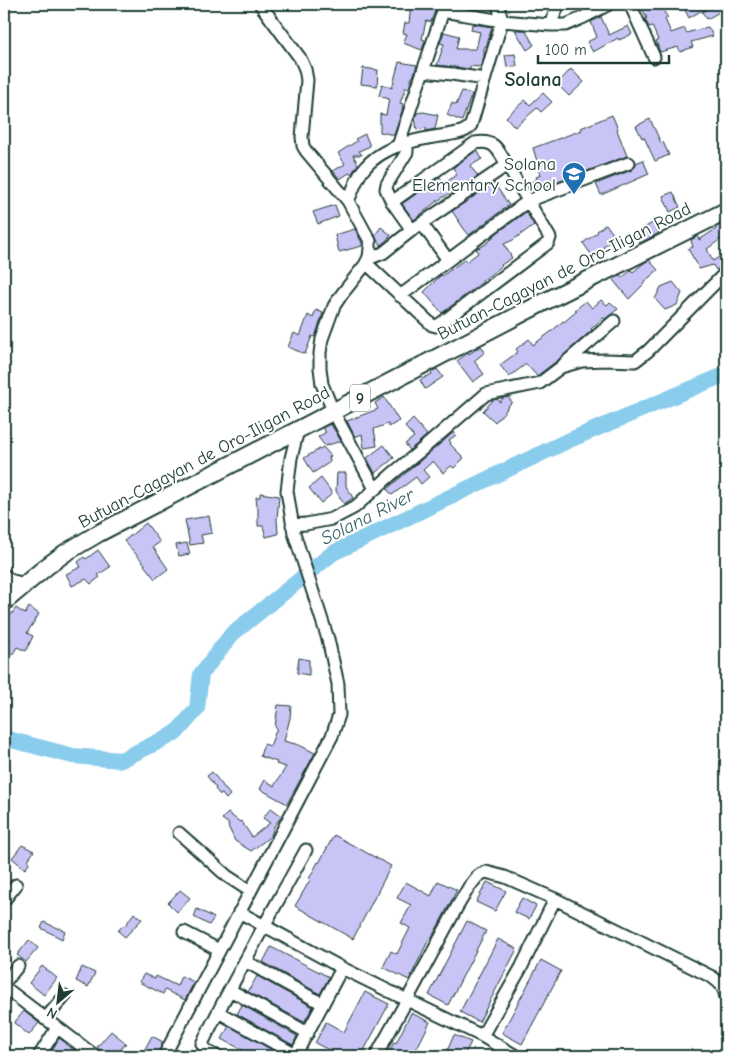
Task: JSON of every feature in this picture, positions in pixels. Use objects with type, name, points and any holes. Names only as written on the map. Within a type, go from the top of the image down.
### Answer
[{"type":"highway","name":"Butuan-Cagayan de Oro-Iligan Road","points":[[4,602],[46,566],[99,533],[544,302],[726,211]]},
{"type":"street","points":[[260,4],[300,58],[305,69],[307,80],[302,138],[304,146],[309,155],[348,201],[370,241],[367,261],[334,306],[322,339],[320,360],[322,384],[333,412],[375,488]]},
{"type":"street","points":[[348,201],[358,177],[380,154],[428,138],[460,133],[469,128],[502,21],[498,4]]},
{"type":"street","points":[[550,24],[559,4]]},
{"type":"street","points":[[448,260],[392,202],[386,192],[386,187],[407,152],[403,145],[442,7],[502,21],[566,24],[572,23],[609,4]]},
{"type":"street","points":[[630,4],[654,57]]},
{"type":"street","points":[[423,72],[485,79]]},
{"type":"street","points":[[367,261],[400,296],[432,325],[436,326],[550,241],[496,147],[483,141],[475,143],[392,202]]},
{"type":"street","points":[[400,296],[528,201],[629,163]]},
{"type":"street","points":[[367,261],[383,254],[417,227],[507,165]]},
{"type":"street","points":[[561,367],[582,361],[635,361],[648,351],[726,272]]},
{"type":"street","points":[[293,529],[306,524],[332,519],[355,507],[486,394],[540,383],[614,321]]},
{"type":"street","points":[[164,1056],[332,736],[339,715],[338,684],[328,639],[293,529],[287,491],[291,458],[298,430]]},
{"type":"street","points":[[5,578],[24,584]]},
{"type":"street","points":[[178,833],[227,876],[250,890]]},
{"type":"street","points":[[217,1056],[206,1050],[202,1044],[306,850]]},
{"type":"street","points":[[376,1056],[457,907],[477,877],[486,872],[505,876],[555,899],[712,978],[723,986],[726,997]]},
{"type":"street","points":[[4,900],[16,885]]},
{"type":"street","points":[[482,1036],[521,968],[555,899]]},
{"type":"street","points":[[239,912],[342,968],[482,1036],[516,1056]]},
{"type":"street","points":[[184,932],[219,950]]},
{"type":"street","points":[[245,961],[323,1004]]},
{"type":"street","points":[[18,966],[4,985],[93,1056]]},
{"type":"street","points":[[218,1012],[296,1056],[342,968]]},
{"type":"street","points":[[230,990],[308,1033]]},
{"type":"street","points":[[46,1019],[65,996]]},
{"type":"street","points":[[40,1056],[57,1028]]},
{"type":"building","points":[[411,4],[434,4],[435,11],[431,22],[426,21],[422,39],[425,40],[422,50],[403,43],[407,34],[403,33],[405,23],[409,23]]},
{"type":"building","points":[[639,4],[659,4],[668,18],[665,19],[671,33],[685,28],[686,33],[708,27],[713,36],[691,42],[693,47],[680,52],[678,47],[660,52],[656,41],[658,40],[652,26],[649,27],[645,19],[647,18]]},
{"type":"building","points":[[682,4],[701,4],[704,9],[689,18]]},
{"type":"building","points":[[715,4],[719,4],[723,10],[707,19],[702,12]]},
{"type":"building","points":[[601,17],[609,35],[628,26],[632,34],[619,40],[618,38],[593,52],[587,42],[597,37],[591,22]]},
{"type":"building","points":[[472,24],[492,27],[486,47],[484,47],[484,57],[480,67],[470,66],[470,69],[437,65],[444,44],[440,43],[444,32],[459,36],[456,49],[476,49],[480,32],[471,30]]},
{"type":"building","points":[[515,30],[525,30],[534,45],[527,50]]},
{"type":"building","points":[[515,54],[517,66],[507,67],[505,55]]},
{"type":"building","points":[[399,62],[417,65],[409,88],[406,87],[400,103],[403,104],[402,111],[394,135],[380,132],[380,114],[386,115],[389,99],[379,96],[382,84],[392,88]]},
{"type":"building","points":[[363,68],[378,70],[377,86],[361,84]]},
{"type":"building","points":[[571,69],[584,82],[569,96],[557,84]]},
{"type":"building","points":[[462,91],[472,94],[462,121],[447,115],[452,103],[456,105]]},
{"type":"building","points":[[543,93],[552,102],[541,112],[537,108],[515,127],[506,117],[525,100],[530,105]]},
{"type":"building","points":[[423,112],[438,115],[435,129],[417,130],[415,118],[417,113]]},
{"type":"building","points":[[612,115],[627,156],[531,192],[527,184],[541,175],[533,148],[582,130],[581,128]]},
{"type":"building","points":[[650,119],[669,155],[655,161],[644,137],[642,138],[636,126]]},
{"type":"building","points":[[365,134],[370,146],[359,151],[362,155],[353,155],[358,164],[352,173],[340,179],[333,171],[345,164],[338,153],[357,141],[355,139]]},
{"type":"building","points":[[477,150],[482,159],[470,166],[478,176],[437,201],[414,220],[402,204],[440,177],[444,184],[457,174],[453,168]]},
{"type":"building","points":[[643,160],[649,174],[601,195],[596,184],[632,170],[636,163]]},
{"type":"building","points":[[494,183],[509,205],[469,235],[452,211]]},
{"type":"building","points":[[673,192],[680,207],[670,212],[663,196]]},
{"type":"building","points":[[335,205],[339,216],[318,224],[313,212]]},
{"type":"building","points":[[526,212],[534,225],[504,244],[512,258],[442,313],[424,292],[441,275],[465,259],[466,262],[478,253],[476,249],[486,244],[497,233]]},
{"type":"building","points":[[654,222],[659,233],[640,243],[634,234]]},
{"type":"building","points":[[606,224],[616,238],[593,257],[583,243]]},
{"type":"building","points":[[722,224],[726,231],[726,247],[721,239],[707,249],[713,261],[726,252],[726,264],[716,270],[713,265],[699,269],[688,249],[693,247],[691,240],[698,236],[699,240]]},
{"type":"building","points":[[381,227],[391,235],[382,245],[378,242],[375,235]]},
{"type":"building","points":[[355,229],[362,246],[339,252],[335,235]]},
{"type":"building","points":[[649,260],[658,270],[629,299],[613,280],[620,275],[622,278],[631,270],[633,272]]},
{"type":"building","points":[[673,282],[682,293],[677,305],[665,310],[655,299],[661,287]]},
{"type":"building","points":[[601,300],[607,305],[610,302],[618,309],[605,319],[603,318],[558,360],[537,376],[526,364],[509,377],[500,365],[518,352],[516,349],[529,339],[533,345],[552,331],[577,311],[575,310],[586,301],[592,308]]},
{"type":"building","points":[[316,310],[323,313],[315,337],[312,336],[305,354],[288,347],[294,333],[300,336],[308,315],[313,318]]},
{"type":"building","points":[[481,346],[485,352],[474,361],[484,374],[473,382],[457,361]]},
{"type":"building","points":[[437,369],[443,377],[425,389],[420,380]]},
{"type":"building","points":[[384,397],[399,421],[389,427],[388,424],[374,429],[377,446],[364,448],[362,434],[355,437],[347,421],[378,409],[375,403]]},
{"type":"building","points":[[508,397],[512,402],[495,422],[483,411],[493,400],[497,399],[500,402],[503,398]]},
{"type":"building","points":[[413,419],[427,435],[410,450],[405,444],[414,437],[405,427]]},
{"type":"building","points":[[330,424],[341,441],[325,446],[318,437],[326,432],[322,428]]},
{"type":"building","points":[[454,432],[456,435],[449,440],[450,444],[464,458],[454,468],[451,466],[443,473],[433,461],[423,470],[429,477],[421,484],[416,477],[392,495],[387,489]]},
{"type":"building","points":[[384,445],[394,458],[375,473],[367,458]]},
{"type":"building","points":[[323,447],[331,456],[329,457],[330,462],[313,473],[304,458]]},
{"type":"building","points":[[337,473],[346,473],[346,486],[353,498],[344,504],[336,491]]},
{"type":"building","points":[[321,478],[332,494],[321,503],[309,488]]},
{"type":"building","points":[[260,493],[279,496],[278,534],[266,537],[263,526],[258,526],[256,497],[260,497]]},
{"type":"building","points":[[209,516],[212,533],[201,535],[203,543],[190,545],[185,520]]},
{"type":"building","points":[[146,523],[160,542],[153,547],[168,569],[155,579],[145,564],[124,541]]},
{"type":"building","points":[[187,543],[190,554],[179,556],[176,545]]},
{"type":"building","points":[[98,550],[110,567],[98,575],[100,577],[91,584],[86,579],[72,586],[66,574],[81,567],[78,562],[84,557],[86,559]]},
{"type":"building","points":[[29,607],[39,614],[27,633],[33,636],[26,651],[17,647],[12,655],[4,650],[4,633],[8,619],[16,608],[25,614]]},
{"type":"building","points":[[299,658],[309,660],[309,675],[297,673]]},
{"type":"building","points":[[278,705],[291,706],[284,741],[299,745],[315,753],[287,804],[260,789],[265,780],[274,786],[286,767],[260,756],[264,744],[270,746],[277,728],[275,727]]},
{"type":"building","points":[[212,772],[230,795],[226,799],[215,789],[207,776]]},
{"type":"building","points":[[271,808],[282,816],[274,826],[271,836],[251,851],[235,841],[228,826],[229,824],[222,819],[228,813],[241,821],[252,837],[270,823],[263,818]]},
{"type":"building","points":[[334,835],[391,866],[353,939],[295,906]]},
{"type":"building","points":[[22,845],[34,851],[25,869],[12,858]]},
{"type":"building","points":[[438,881],[457,890],[429,939],[409,980],[383,967],[391,951],[397,954],[410,928],[401,923],[411,905],[397,898],[406,882],[431,896]]},
{"type":"building","points":[[487,882],[506,891],[495,911],[476,902]]},
{"type":"building","points":[[180,890],[190,898],[177,912],[168,903]]},
{"type":"building","points":[[522,898],[536,906],[529,919],[514,912]]},
{"type":"building","points":[[197,909],[214,918],[209,925],[194,917]]},
{"type":"building","points":[[134,913],[142,919],[125,937],[118,931],[123,925],[125,926]]},
{"type":"building","points":[[467,921],[486,931],[448,1005],[429,995]]},
{"type":"building","points":[[44,922],[65,931],[62,939],[41,928]]},
{"type":"building","points":[[498,939],[517,949],[479,1022],[460,1012]]},
{"type":"building","points":[[29,940],[38,948],[26,962],[17,955]]},
{"type":"building","points":[[271,947],[329,977],[320,994],[263,962]]},
{"type":"building","points":[[541,960],[561,971],[522,1044],[502,1033]]},
{"type":"building","points":[[42,966],[57,978],[44,995],[29,983]]},
{"type":"building","points":[[82,967],[95,973],[88,987],[76,981]]},
{"type":"building","points":[[144,974],[155,979],[156,976],[177,986],[181,976],[194,982],[185,1000],[165,990],[163,994],[139,982]]},
{"type":"building","points":[[257,976],[313,1007],[304,1022],[248,992]]},
{"type":"building","points":[[365,992],[389,1004],[361,1056],[331,1056],[333,1052],[315,1043],[326,1022],[344,1032]]},
{"type":"building","points":[[242,1005],[297,1036],[293,1045],[237,1014]]},
{"type":"building","points":[[24,1011],[39,1023],[29,1035],[14,1023]]},
{"type":"building","points":[[411,1013],[430,1022],[413,1056],[387,1056],[394,1042],[396,1043]]},
{"type":"building","points":[[229,1026],[283,1056],[254,1056],[222,1039]]},
{"type":"building","points":[[111,1031],[126,1043],[115,1056],[108,1056],[97,1047]]},
{"type":"building","points":[[454,1035],[471,1042],[464,1056],[447,1056],[449,1052],[447,1051]]},
{"type":"building","points":[[152,1036],[163,1042],[157,1056],[141,1056]]},
{"type":"building","points":[[59,1038],[65,1044],[83,1056],[49,1056]]},
{"type":"waterway","name":"Solana River","points":[[4,738],[73,756],[121,760],[176,733],[197,709],[201,674],[232,634],[333,553],[565,442],[726,374]]},
{"type":"place","name":"Solana Elementary School","points":[[574,195]]},
{"type":"district","name":"Solana","points":[[533,79]]}]
